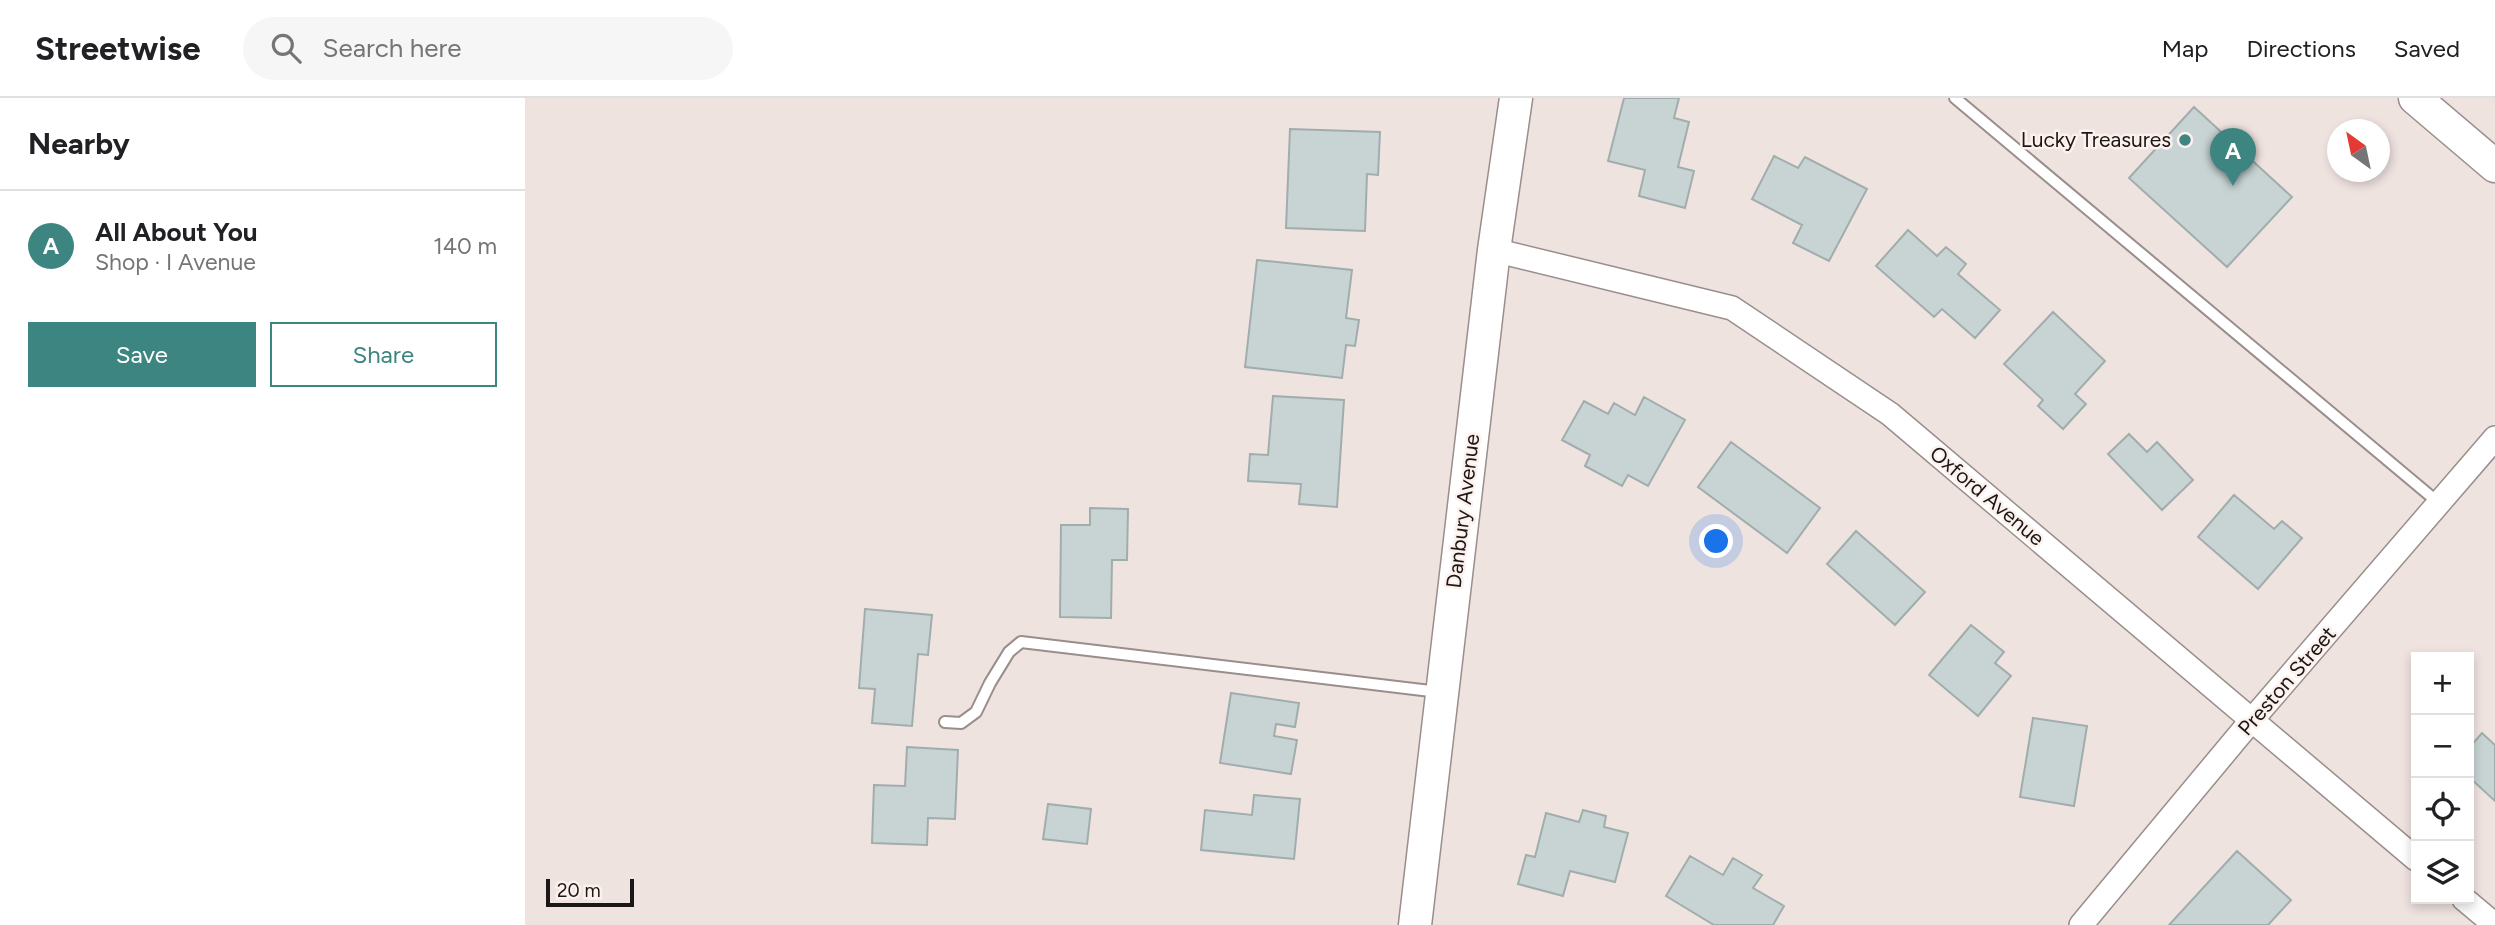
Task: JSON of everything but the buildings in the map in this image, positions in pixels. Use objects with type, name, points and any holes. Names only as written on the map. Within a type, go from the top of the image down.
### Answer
[{"type":"street","name":"Danbury Avenue","points":[[1415,925],[1493,250],[1516,98]]},
{"type":"street","points":[[2415,98],[2495,166]]},
{"type":"street","name":"Oxford Avenue","points":[[1493,250],[1732,308],[1890,414],[2411,855]]},
{"type":"street","name":"Preston Street","points":[[2081,925],[2495,438]]},
{"type":"street","points":[[2470,904],[2495,925]]},
{"type":"lane","points":[[1955,98],[2440,504]]},
{"type":"lane","points":[[945,722],[961,723],[976,712],[989,683],[1009,652],[1021,642],[1442,692]]},
{"type":"place","name":"Lucky Treasures","points":[[2185,140]]},
{"type":"place","name":"All About You","points":[[2233,186]]}]
